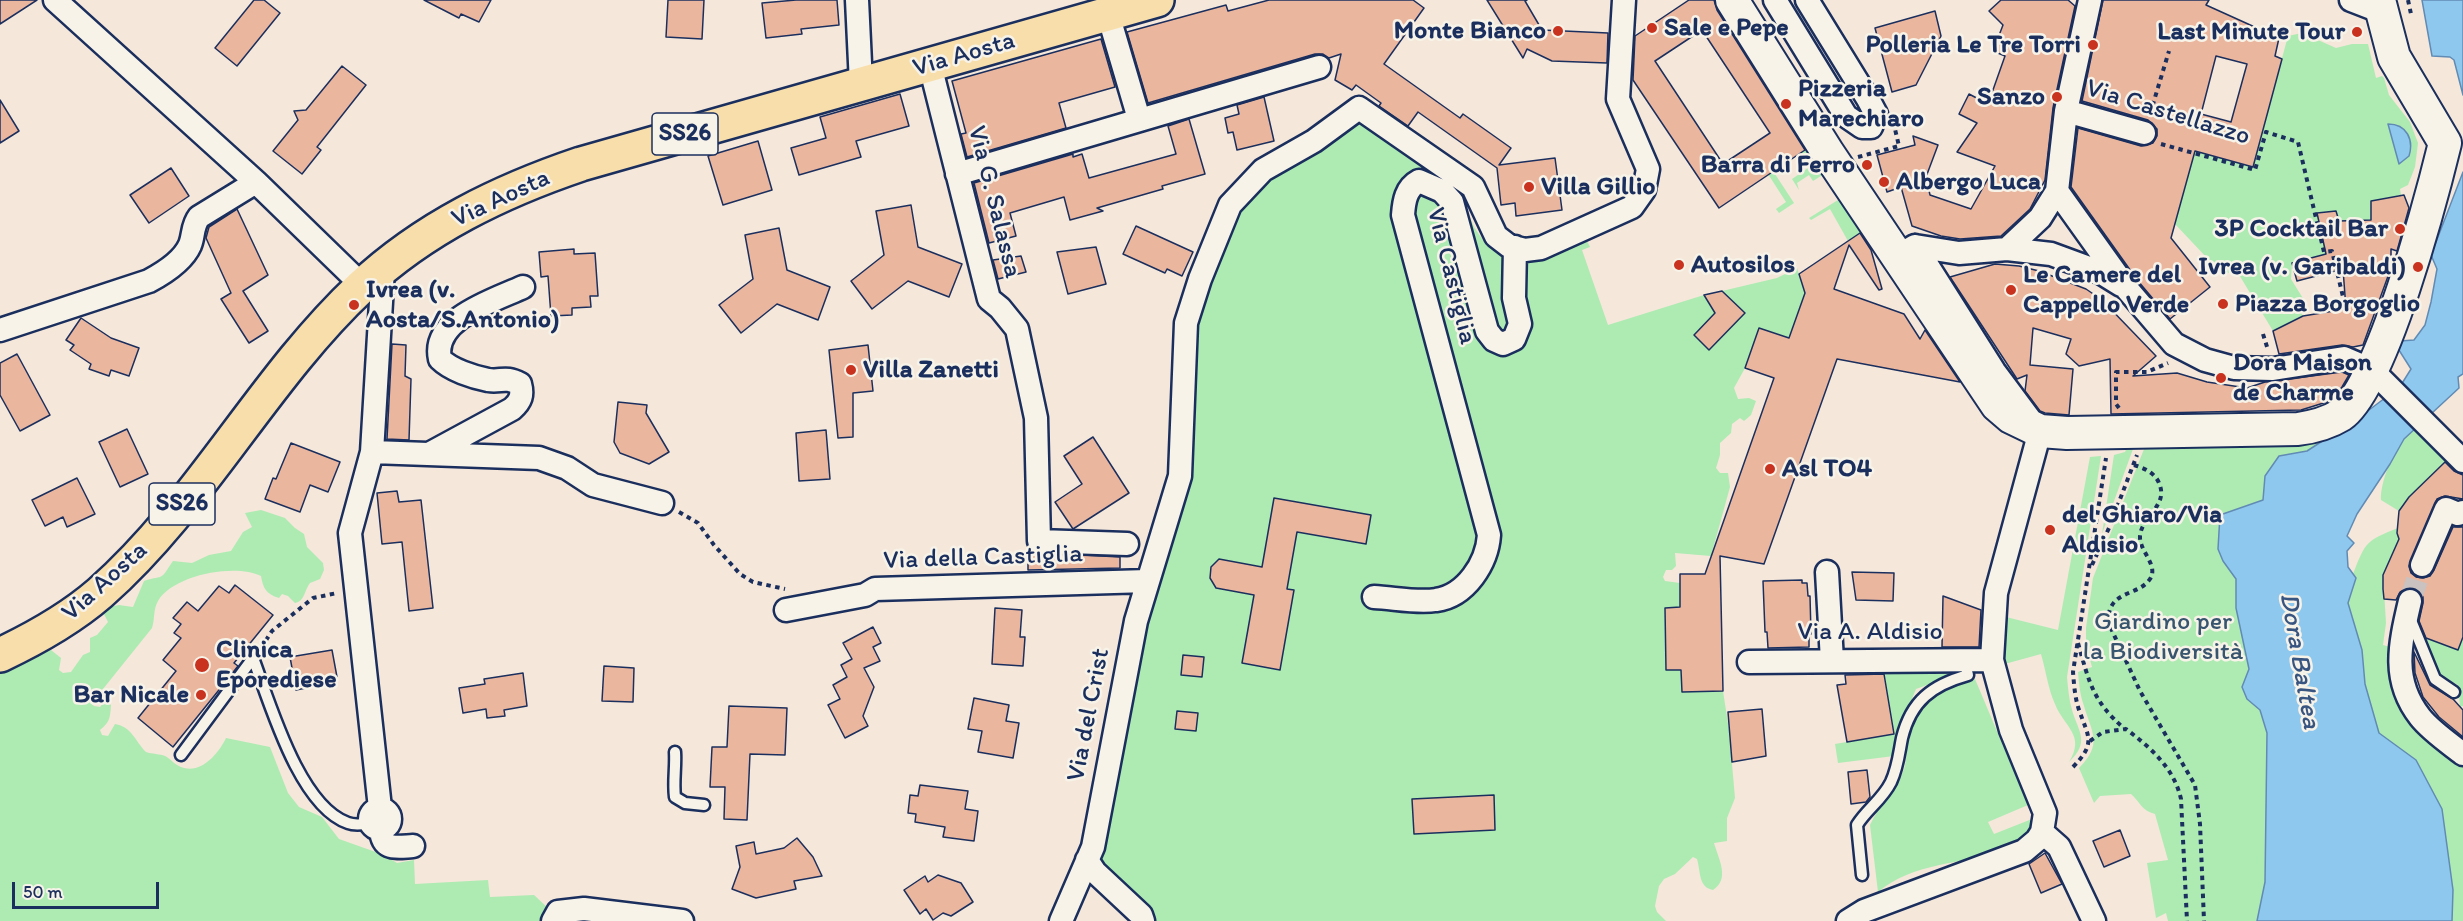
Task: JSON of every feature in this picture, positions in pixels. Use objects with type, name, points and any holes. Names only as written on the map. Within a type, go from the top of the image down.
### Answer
[{"type":"main road","name":"Via Aosta","points":[[0,655],[52,628],[126,569],[178,508],[308,345],[373,277],[434,231],[488,201],[534,180],[623,152],[1157,0]]},
{"type":"main road","points":[[1732,0],[1828,153],[1906,251],[1956,347],[1997,405],[2011,417],[2034,425],[2083,433],[2314,427],[2342,415],[2379,376],[2406,281],[2456,141],[2394,57],[2381,6]]},
{"type":"street","points":[[55,0],[256,182],[373,277],[372,452],[350,533],[377,820],[382,839],[386,844],[393,848],[413,846]]},
{"type":"street","points":[[856,0],[861,84]]},
{"type":"street","points":[[1515,247],[1541,248],[1632,207],[1644,190],[1648,170],[1618,99],[1624,0]]},
{"type":"street","points":[[1775,0],[1846,116],[1862,127],[1870,127],[1876,114],[1808,0]]},
{"type":"street","points":[[2351,0],[2381,6]]},
{"type":"street","points":[[2007,249],[2040,218],[2057,191],[2066,111],[2086,1]]},
{"type":"street","points":[[1108,14],[1139,119]]},
{"type":"street","name":"Via G. Salassa","points":[[930,65],[989,299],[1000,308],[1017,329],[1036,417],[1039,541],[1127,544]]},
{"type":"street","points":[[957,174],[1319,67]]},
{"type":"street","name":"Via Castiglia","points":[[1148,582],[1180,476],[1186,323],[1230,205],[1263,170],[1314,141],[1359,108],[1473,187],[1496,236],[1509,246],[1515,247],[1514,298],[1520,324],[1514,339],[1503,344],[1494,340],[1487,332],[1452,202],[1442,191],[1419,181],[1408,190],[1403,215],[1489,535],[1488,547],[1469,582],[1437,600],[1374,597]]},
{"type":"street","name":"Via Castellazzo","points":[[2066,111],[2145,133]]},
{"type":"street","points":[[175,231],[256,182]]},
{"type":"street","points":[[2057,191],[2127,289],[2174,344],[2205,360],[2234,368],[2273,369],[2344,358],[2379,376],[2456,455]]},
{"type":"street","points":[[0,330],[159,276],[170,268],[190,246],[194,223],[198,217]]},
{"type":"street","points":[[1906,251],[1959,253],[2007,249],[2051,254],[2100,272],[2127,289]]},
{"type":"street","points":[[428,455],[519,403],[522,393],[520,384],[509,378],[490,380],[453,368],[440,359],[438,352],[441,339],[456,319],[523,286]]},
{"type":"street","points":[[1848,921],[1864,911],[2024,851],[2042,832],[2045,813],[2011,730],[1992,660],[1996,593],[2034,425]]},
{"type":"street","points":[[372,452],[539,458],[567,468],[593,485],[662,503]]},
{"type":"street","points":[[2422,565],[2446,509],[2458,514],[2463,512]]},
{"type":"street","points":[[1827,572],[1832,661]]},
{"type":"street","name":"Via della Castiglia","points":[[791,600],[865,595],[875,589],[1148,582]]},
{"type":"street","name":"Via del Crist","points":[[1061,921],[1093,847],[1136,621],[1148,582]]},
{"type":"street","points":[[2409,606],[2402,632],[2400,664],[2404,691],[2421,719],[2463,754]]},
{"type":"street","name":"Via A. Aldisio","points":[[1749,662],[1992,660]]},
{"type":"street","points":[[2042,832],[2058,847],[2094,921]]},
{"type":"street","points":[[1087,860],[1095,872],[1141,915],[1143,921]]},
{"type":"street","points":[[553,921],[558,912],[584,909],[682,921]]},
{"type":"lane","points":[[2409,606],[2435,679],[2454,692]]},
{"type":"lane","points":[[181,755],[253,658]]},
{"type":"lane","points":[[253,658],[286,748],[316,797],[325,808],[345,822],[360,825],[377,820]]},
{"type":"lane","points":[[1862,875],[1857,825],[1865,813],[1874,807],[1890,784],[1896,770],[1906,725],[1919,700],[1946,683],[1968,675],[1964,660]]},
{"type":"lane","points":[[675,752],[676,771],[673,785],[675,797],[685,803],[704,806]]},
{"type":"path","points":[[2145,133],[2169,51]]},
{"type":"path","name":"Via Castellazzo","points":[[2145,133],[2155,142],[2255,170],[2266,132],[2298,142],[2324,252],[2332,251],[2344,301],[2348,303]]},
{"type":"path","points":[[2263,334],[2269,356]]},
{"type":"path","points":[[2120,411],[2116,404],[2116,372],[2147,372],[2172,361],[2187,351]]},
{"type":"path","points":[[2089,570],[2109,528],[2139,450]]},
{"type":"path","points":[[2090,741],[2074,693],[2073,672],[2106,458]]},
{"type":"path","points":[[2134,465],[2151,473],[2158,480],[2162,492],[2160,503],[2146,519],[2140,534],[2140,544],[2153,569],[2151,578],[2145,585],[2121,595],[2108,612],[2108,622],[2140,691],[2195,785],[2200,824],[2204,921]]},
{"type":"path","points":[[662,503],[698,523],[714,545],[746,578],[767,586],[791,600]]},
{"type":"path","points":[[253,658],[272,631],[313,598],[357,589]]},
{"type":"path","points":[[2078,642],[2097,698],[2105,712],[2170,770],[2178,787],[2181,799],[2187,921]]},
{"type":"path","points":[[2073,767],[2086,752],[2090,741],[2103,732],[2126,729]]},
{"type":"green space","points":[[2302,33],[2336,48],[2352,44],[2368,44],[2376,78],[2382,76],[2384,78],[2389,95],[2410,122],[2418,143],[2415,167],[2408,185],[2400,189],[2401,195],[2371,201],[2371,220],[2339,221],[2336,211],[2318,213],[2326,254],[2292,263],[2291,279],[2304,300],[2300,310],[2303,316],[2273,331],[2235,268],[2224,276],[2175,224],[2191,150],[2253,166],[2288,36]]},
{"type":"green space","points":[[1361,118],[1461,196],[1474,227],[1487,246],[1496,252],[1515,261],[1544,260],[1586,239],[1590,247],[1582,250],[1608,325],[1704,295],[1715,313],[1694,335],[1709,349],[1744,314],[1722,291],[1777,278],[1797,268],[1805,293],[1789,338],[1759,328],[1745,368],[1734,388],[1738,399],[1749,398],[1756,401],[1751,415],[1744,421],[1740,418],[1732,424],[1731,433],[1720,443],[1720,455],[1716,468],[1720,473],[1728,473],[1730,487],[1711,556],[1675,553],[1676,566],[1672,570],[1666,570],[1663,577],[1665,581],[1680,583],[1680,607],[1665,608],[1666,670],[1681,670],[1723,691],[1735,798],[1727,818],[1727,841],[1714,843],[1722,869],[1718,886],[1713,890],[1705,886],[1697,859],[1693,857],[1675,874],[1664,879],[1659,886],[1655,906],[1657,912],[1666,921],[1148,921],[1097,870],[1139,621],[1183,476],[1190,325],[1237,210],[1267,176]]},
{"type":"green space","points":[[1811,146],[1823,171],[1821,176],[1813,181],[1809,175],[1797,183],[1799,190],[1792,179],[1808,168],[1799,154]]},
{"type":"green space","points":[[1773,171],[1794,203],[1779,213],[1776,209],[1786,202],[1768,174]]},
{"type":"green space","points":[[1838,200],[1844,201],[1866,230],[1848,241],[1830,209],[1811,220],[1809,218]]},
{"type":"green space","points":[[2420,425],[2448,458],[2409,497],[2399,511],[2381,500],[2381,493],[2388,467],[2400,443]]},
{"type":"green space","name":"Giardino per la Biodiversità","points":[[2330,436],[2307,451],[2279,456],[2265,476],[2263,500],[2223,561],[2236,579],[2236,608],[2249,670],[2242,687],[2247,699],[2260,709],[2267,733],[2265,882],[2257,921],[2168,921],[2166,913],[2156,918],[2147,863],[2168,860],[2155,814],[2144,808],[2131,794],[2100,796],[2094,803],[2079,768],[2091,752],[2094,738],[2082,698],[2078,672],[2092,667],[2086,645],[2086,628],[2093,578],[2148,439]]},
{"type":"green space","points":[[2130,439],[2134,439],[2133,449],[2102,534],[2114,455],[2125,452]]},
{"type":"green space","points":[[2101,456],[2067,677],[2071,706],[2081,737],[2079,749],[2069,762],[2074,753],[2074,738],[2053,698],[2041,654],[2001,665],[2002,616],[2058,630],[2090,457]]},
{"type":"green space","points":[[261,510],[285,518],[304,534],[307,547],[323,563],[324,570],[320,579],[310,583],[303,598],[295,603],[288,596],[282,594],[279,598],[268,592],[261,576],[250,572],[221,571],[190,578],[177,584],[156,604],[152,628],[103,689],[94,696],[91,703],[94,706],[100,707],[106,700],[111,705],[109,719],[100,730],[102,735],[108,736],[115,724],[121,726],[129,731],[146,752],[165,756],[179,766],[188,769],[208,761],[219,750],[226,738],[270,747],[288,793],[299,807],[322,817],[339,839],[384,855],[397,863],[414,860],[415,884],[488,880],[490,897],[534,895],[549,909],[546,921],[0,921],[0,661],[52,646],[51,650],[61,658],[59,670],[63,673],[71,672],[83,655],[90,652],[90,638],[97,635],[108,622],[104,614],[109,607],[119,605],[133,607],[144,581],[162,576],[173,561],[192,563],[209,555],[231,551],[243,532],[252,527],[245,513]]},
{"type":"green space","points":[[2398,528],[2399,541],[2383,575],[2386,623],[2383,645],[2397,649],[2396,667],[2463,758],[2463,921],[2452,921],[2453,890],[2416,760],[2379,734],[2365,684],[2362,650],[2348,603],[2356,578],[2353,574],[2365,548],[2379,536]]},
{"type":"green space","points":[[2463,637],[2463,706],[2460,707],[2458,685],[2438,675],[2425,638],[2458,650]]},
{"type":"green space","points":[[1955,667],[1957,674],[1916,689],[1900,728],[1894,756],[1838,763],[1835,744],[1894,734],[1883,668]]},
{"type":"green space","points":[[1975,679],[2028,805],[1988,822],[1994,834],[2032,819],[2029,836],[2026,842],[2015,847],[1906,875],[1878,892],[1870,825],[1897,784],[1904,769],[1908,741],[1917,717],[1923,707],[1940,692]]},
{"type":"water","points":[[2422,0],[2463,0],[2463,95],[2454,60],[2450,57],[2432,56]]},
{"type":"water","points":[[2388,124],[2400,127],[2410,139],[2409,156],[2399,164]]},
{"type":"water","name":"Dora Baltea","points":[[2463,172],[2463,374],[2458,377],[2459,388],[2404,439],[2357,514],[2347,536],[2354,543],[2347,551],[2348,567],[2356,578],[2348,603],[2362,650],[2365,684],[2379,733],[2416,760],[2442,809],[2453,890],[2452,921],[2257,921],[2265,882],[2267,733],[2260,710],[2247,699],[2242,687],[2249,669],[2236,608],[2236,579],[2223,561],[2218,549],[2220,515],[2263,500],[2265,476],[2279,456],[2307,451],[2385,398],[2396,393],[2411,369],[2397,347],[2400,341],[2414,340],[2425,325],[2437,269],[2431,255]]},
{"type":"building","points":[[0,0],[37,0],[0,24]]},
{"type":"building","points":[[254,0],[264,0],[280,13],[237,66],[215,48]]},
{"type":"building","points":[[424,0],[491,0],[479,22],[461,14],[459,18]]},
{"type":"building","points":[[668,0],[704,0],[702,39],[666,37]]},
{"type":"building","points":[[837,0],[839,25],[801,29],[802,34],[766,38],[762,3]]},
{"type":"building","points":[[1269,0],[1413,0],[1424,8],[1384,64],[1460,118],[1463,114],[1511,148],[1499,165],[1555,158],[1562,210],[1516,216],[1515,203],[1501,205],[1497,168],[1418,112],[1408,126],[1379,106],[1381,103],[1356,85],[1352,90],[1335,80],[1341,54],[1329,58],[1323,54],[1315,54],[1148,103],[1127,32],[1226,5],[1228,11]]},
{"type":"building","points":[[1487,0],[1527,0],[1525,1],[1542,30],[1608,33],[1607,63],[1552,61],[1527,49],[1523,58]]},
{"type":"building","points":[[1689,0],[1714,0],[1717,10],[1805,150],[1719,208],[1633,80],[1635,36]],"holes":[[[1702,30],[1770,133],[1723,164],[1655,61]]]},
{"type":"building","points":[[2001,0],[2068,0],[2075,6],[2053,108],[2045,180],[2030,209],[2001,236],[1960,239],[1941,236],[1912,226],[1901,187],[1887,192],[1877,155],[1915,145],[1913,136],[1938,145],[1926,177],[1930,195],[1971,209],[1995,166],[1957,152],[1977,123],[1959,114],[1969,94],[1988,104],[2005,56],[1993,51],[2003,25],[1989,11]]},
{"type":"building","points":[[2103,0],[2209,0],[2206,5],[2279,38],[2275,56],[2282,59],[2253,167],[2195,151],[2171,238],[2210,287],[2170,319],[2138,281],[2071,187],[2078,128],[2141,146],[2153,143],[2157,136],[2157,129],[2148,120],[2082,101]],"holes":[[[2216,56],[2247,64],[2231,122],[2201,114]]]},
{"type":"building","points":[[1935,11],[1941,36],[1916,85],[1892,92],[1875,28]]},
{"type":"building","points":[[1101,39],[1115,87],[1059,103],[1066,128],[967,157],[961,134],[966,133],[952,81]]},
{"type":"building","points":[[342,66],[366,85],[317,147],[321,150],[302,174],[273,151],[298,120],[294,111],[306,110]]},
{"type":"building","points":[[900,94],[909,126],[856,141],[861,157],[799,175],[791,148],[826,138],[820,117]]},
{"type":"building","points":[[1264,97],[1274,141],[1237,150],[1233,132],[1228,133],[1225,118],[1239,114],[1237,105]]},
{"type":"building","points":[[0,100],[19,131],[0,143]]},
{"type":"building","points":[[1189,119],[1205,174],[1097,208],[1103,211],[1070,220],[1064,197],[1010,213],[1016,236],[989,243],[974,183],[1073,154],[1073,157],[1082,154],[1089,178],[1176,154],[1168,126]]},
{"type":"building","points":[[758,141],[772,190],[723,205],[708,156]]},
{"type":"building","points":[[171,168],[189,196],[149,223],[130,195]]},
{"type":"building","points":[[2404,195],[2409,208],[2397,251],[2391,249],[2391,268],[2363,345],[2353,347],[2342,345],[2279,354],[2273,331],[2303,316],[2346,309],[2343,269],[2297,281],[2292,263],[2326,254],[2317,213],[2336,211],[2339,221],[2371,220],[2371,201]]},
{"type":"building","points":[[911,205],[918,247],[962,264],[949,297],[908,281],[872,309],[851,281],[884,255],[876,211]]},
{"type":"building","points":[[237,209],[268,275],[243,291],[268,331],[249,343],[221,299],[231,293],[206,238],[209,227]]},
{"type":"building","points":[[1136,226],[1193,252],[1182,276],[1167,269],[1165,273],[1123,254]]},
{"type":"building","points":[[779,228],[787,270],[830,287],[818,320],[777,304],[741,333],[719,305],[753,279],[745,235]]},
{"type":"building","name":"Asl TO4","points":[[1860,233],[1871,250],[1882,289],[1879,290],[1849,245],[1834,289],[1904,314],[1920,339],[1925,330],[1960,382],[1837,359],[1764,564],[1720,556],[1723,691],[1682,692],[1681,670],[1666,670],[1665,608],[1680,607],[1680,574],[1705,574],[1774,378],[1745,368],[1759,328],[1789,338],[1805,293],[1799,274]]},
{"type":"building","points":[[1096,247],[1106,284],[1068,294],[1057,252]]},
{"type":"building","points":[[574,249],[574,254],[595,253],[598,296],[590,296],[591,307],[572,308],[572,315],[551,316],[548,276],[541,277],[539,252]]},
{"type":"building","points":[[1021,256],[1026,272],[998,279],[993,260]]},
{"type":"building","points":[[1995,264],[2039,271],[2086,289],[2102,300],[2156,356],[2133,376],[2177,373],[2207,382],[2247,388],[2265,382],[2342,372],[2349,375],[2330,401],[2301,410],[2111,414],[2110,359],[2079,366],[2066,354],[2071,339],[2033,328],[2030,365],[2073,369],[2069,415],[2045,413],[2040,411],[2025,391],[2027,375],[2017,379],[1950,277]]},
{"type":"building","points":[[1722,291],[1745,313],[1709,350],[1694,335],[1715,313],[1704,295]]},
{"type":"building","points":[[81,318],[111,338],[139,348],[129,376],[111,370],[109,376],[89,369],[91,364],[70,350],[74,345],[66,340]]},
{"type":"building","points":[[392,344],[406,345],[405,376],[411,379],[409,440],[387,439]]},
{"type":"building","name":"Villa Zanetti","points":[[868,345],[873,391],[853,393],[853,437],[838,438],[829,350]]},
{"type":"building","points":[[17,354],[50,415],[20,431],[0,395],[0,363]]},
{"type":"building","points":[[618,402],[647,405],[646,413],[669,452],[649,464],[620,453],[614,442]]},
{"type":"building","points":[[127,429],[148,474],[120,487],[99,442]]},
{"type":"building","points":[[826,430],[830,479],[799,481],[796,433]]},
{"type":"building","points":[[1093,437],[1129,493],[1073,529],[1055,502],[1082,484],[1064,456]]},
{"type":"building","points":[[291,443],[340,462],[328,492],[310,485],[300,512],[265,499]]},
{"type":"building","points":[[2445,462],[2454,471],[2463,475],[2463,499],[2445,496],[2437,499],[2409,566],[2411,573],[2416,577],[2430,576],[2453,527],[2463,527],[2463,637],[2458,650],[2426,638],[2419,621],[2423,597],[2419,591],[2406,588],[2400,592],[2396,600],[2384,599],[2383,589],[2383,575],[2399,539],[2397,533],[2399,511],[2409,497]]},
{"type":"building","points":[[77,478],[95,514],[67,527],[63,517],[45,526],[32,500]]},
{"type":"building","points":[[397,491],[399,502],[421,500],[433,608],[409,611],[402,542],[382,544],[377,493]]},
{"type":"building","points":[[1274,498],[1371,515],[1366,544],[1297,532],[1287,589],[1294,590],[1280,670],[1242,663],[1254,595],[1216,588],[1210,578],[1211,567],[1219,559],[1262,567]]},
{"type":"building","points":[[1028,552],[1120,557],[1120,568],[1028,570]]},
{"type":"building","points":[[1852,572],[1894,573],[1893,601],[1856,600]]},
{"type":"building","points":[[1802,580],[1802,583],[1807,583],[1808,596],[1810,596],[1809,647],[1768,648],[1767,632],[1765,632],[1763,581]]},
{"type":"building","name":"Clinica Eporediese","points":[[235,585],[273,615],[234,663],[238,666],[173,747],[138,718],[176,671],[163,660],[181,638],[174,633],[181,624],[173,618],[187,602],[198,611],[219,586],[229,593]]},
{"type":"building","points":[[1943,596],[1981,610],[1979,647],[1942,647]]},
{"type":"building","points":[[995,608],[1022,610],[1020,637],[1025,637],[1023,666],[992,664]]},
{"type":"building","points":[[873,627],[881,643],[873,647],[880,661],[864,668],[874,687],[863,716],[868,726],[845,738],[828,705],[840,699],[833,685],[847,677],[841,665],[852,659],[843,643]]},
{"type":"building","points":[[332,650],[337,677],[310,682],[311,687],[296,690],[290,657]]},
{"type":"building","points":[[2414,652],[2430,685],[2453,699],[2463,710],[2463,737],[2439,717],[2423,697],[2415,673]]},
{"type":"building","points":[[1183,655],[1204,657],[1202,677],[1181,675]]},
{"type":"building","points":[[604,666],[634,668],[633,702],[602,701]]},
{"type":"building","points":[[523,673],[527,706],[504,710],[505,716],[487,718],[486,709],[463,713],[459,688],[485,684],[484,679]]},
{"type":"building","points":[[1884,674],[1894,734],[1847,742],[1837,685],[1846,684],[1845,675]]},
{"type":"building","points":[[974,698],[1009,705],[1006,721],[1019,723],[1013,758],[978,752],[982,731],[968,729]]},
{"type":"building","points":[[729,706],[787,708],[785,755],[750,754],[747,820],[724,819],[725,787],[710,787],[712,747],[727,747]]},
{"type":"building","points":[[1762,709],[1766,756],[1732,762],[1728,712]]},
{"type":"building","points":[[1177,711],[1198,713],[1196,731],[1175,729]]},
{"type":"building","points":[[1867,770],[1870,797],[1866,802],[1851,804],[1848,772]]},
{"type":"building","points":[[920,785],[968,791],[965,809],[978,811],[974,841],[943,837],[945,827],[915,822],[916,814],[908,813],[910,795],[918,796]]},
{"type":"building","points":[[1494,795],[1495,830],[1414,834],[1412,799]]},
{"type":"building","points":[[2120,830],[2130,856],[2104,867],[2093,841]]},
{"type":"building","points":[[797,838],[813,857],[822,876],[794,881],[796,889],[756,898],[732,889],[740,867],[736,846],[754,842],[756,854],[784,848]]},
{"type":"building","points":[[2045,853],[2062,884],[2041,893],[2029,864]]},
{"type":"building","points":[[938,875],[961,883],[973,902],[951,916],[943,913],[933,920],[926,909],[920,914],[904,890],[925,876],[928,882]]},
{"type":"tunnel","points":[[2410,601],[2422,565]]},
{"type":"place","name":"Sale e Pepe","points":[[1652,28]]},
{"type":"place","name":"Monte Bianco","points":[[1558,31]]},
{"type":"place","name":"Last Minute Tour","points":[[2357,32]]},
{"type":"place","name":"Polleria Le Tre Torri","points":[[2093,45]]},
{"type":"place","name":"Sanzo","points":[[2057,97]]},
{"type":"place","name":"Pizzeria Marechiaro","points":[[1786,104]]},
{"type":"place","name":"Barra di Ferro","points":[[1867,165]]},
{"type":"place","name":"Albergo Luca","points":[[1884,182]]},
{"type":"place","name":"Villa Gillio","points":[[1529,187]]},
{"type":"place","name":"3P Cocktail Bar","points":[[2400,229]]},
{"type":"place","name":"Autosilos","points":[[1679,265]]},
{"type":"place","name":"Ivrea (v. Garibaldi)","points":[[2418,267]]},
{"type":"place","name":"Le Camere del Cappello Verde","points":[[2011,290]]},
{"type":"place","name":"Piazza Borgoglio","points":[[2223,304]]},
{"type":"place","name":"Ivrea (v. Aosta/S.Antonio)","points":[[354,305]]},
{"type":"place","name":"Villa Zanetti","points":[[851,370]]},
{"type":"place","name":"Dora Maison de Charme","points":[[2221,378]]},
{"type":"place","name":"Asl TO4","points":[[1770,469]]},
{"type":"place","name":"del Ghiaro/Via Aldisio","points":[[2050,530]]},
{"type":"place","name":"Clinica Eporediese","points":[[202,665]]},
{"type":"place","name":"Bar Nicale","points":[[201,695]]}]
